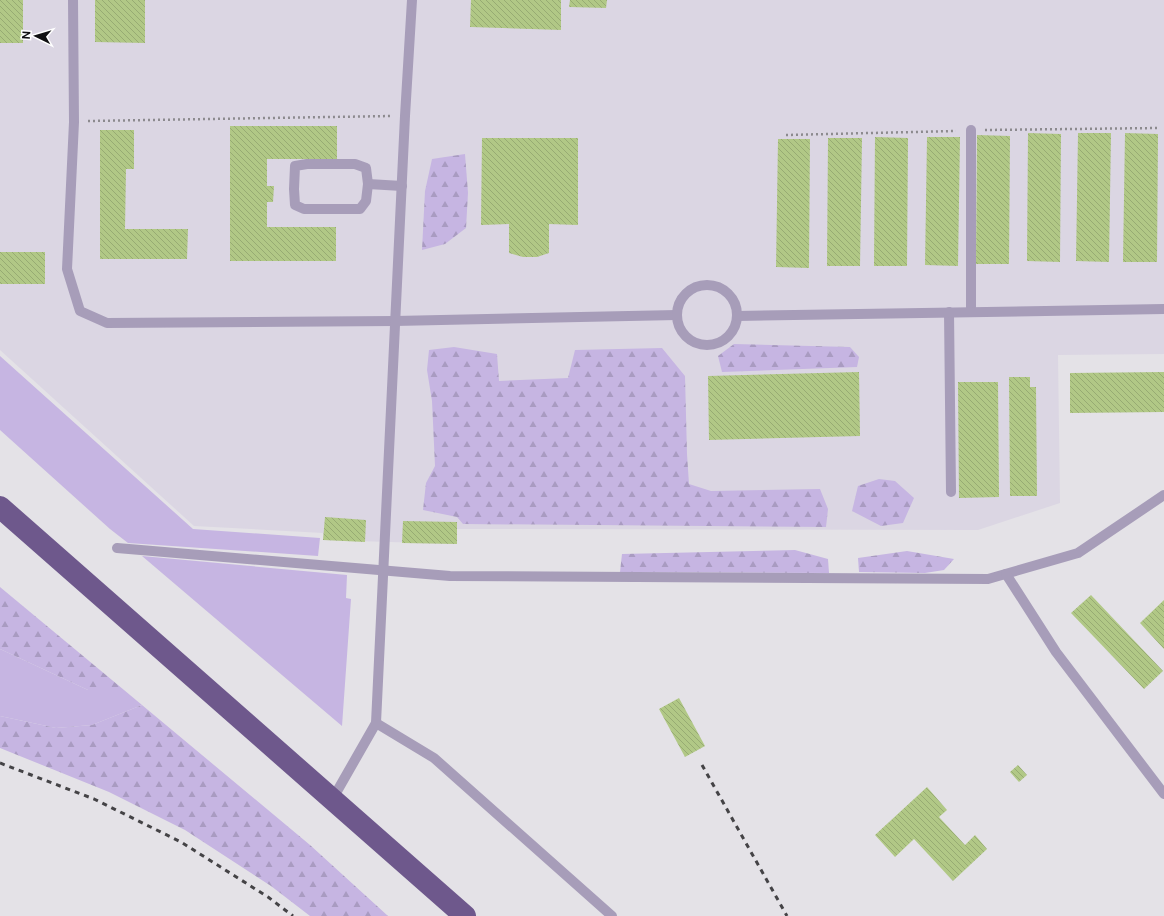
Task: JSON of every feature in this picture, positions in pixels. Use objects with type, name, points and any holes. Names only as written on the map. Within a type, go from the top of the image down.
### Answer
[{"type":"highway","points":[[0,507],[464,916]]},
{"type":"lane","points":[[73,0],[74,122],[67,269],[80,311],[107,323],[395,322],[677,315]]},
{"type":"lane","points":[[332,800],[376,723],[405,116],[412,0]]},
{"type":"lane","points":[[971,130],[971,312]]},
{"type":"lane","points":[[307,164],[355,164],[366,168],[368,184],[366,201],[360,209],[304,209],[295,205],[295,166],[307,164]]},
{"type":"lane","points":[[368,184],[402,186]]},
{"type":"lane","points":[[708,285],[717,287],[732,298],[736,307],[737,316],[736,325],[731,334],[716,344],[706,345],[697,344],[686,336],[678,324],[677,315],[679,306],[687,294],[698,287],[708,285]]},
{"type":"lane","points":[[737,316],[1164,309]]},
{"type":"lane","points":[[949,312],[951,492]]},
{"type":"lane","points":[[117,548],[450,576],[988,579],[1078,553],[1164,495]]},
{"type":"lane","points":[[1006,574],[1056,652],[1164,794]]},
{"type":"lane","points":[[376,723],[434,758],[612,916]]},
{"type":"path","points":[[74,122],[405,116]]},
{"type":"shaded area","points":[[0,0],[1164,0],[1164,354],[1058,355],[1060,503],[978,530],[457,529],[457,544],[323,540],[323,533],[194,526],[0,350]]},
{"type":"green space","points":[[465,154],[468,193],[466,228],[445,244],[422,250],[425,191],[432,159]]},
{"type":"green space","points":[[734,344],[850,347],[859,357],[857,367],[722,372],[718,356]]},
{"type":"green space","points":[[454,347],[497,354],[499,381],[568,378],[575,350],[662,348],[685,376],[689,484],[711,491],[820,489],[828,509],[826,527],[463,524],[457,517],[423,510],[426,483],[435,466],[432,401],[427,370],[429,350]]},
{"type":"green space","points":[[0,356],[193,529],[320,538],[318,556],[128,543],[110,529],[0,430]]},
{"type":"green space","points":[[879,479],[895,481],[914,498],[903,523],[881,526],[852,511],[858,486]]},
{"type":"green space","points":[[795,550],[828,559],[829,573],[620,572],[622,554]]},
{"type":"green space","points":[[907,551],[954,559],[944,570],[925,573],[859,572],[858,558]]},
{"type":"green space","points":[[142,556],[347,575],[346,598],[351,599],[342,726]]},
{"type":"green space","points":[[0,587],[124,690],[88,690],[0,649]]},
{"type":"green space","points":[[0,649],[88,690],[124,690],[142,705],[92,725],[56,728],[0,716]]},
{"type":"green space","points":[[142,705],[310,845],[388,916],[310,916],[271,886],[185,830],[109,792],[0,748],[0,716],[56,728],[92,725]]},
{"type":"building","points":[[0,0],[23,0],[23,43],[0,43]]},
{"type":"building","points":[[95,0],[145,0],[145,43],[95,42]]},
{"type":"building","points":[[471,0],[561,0],[561,30],[470,27]]},
{"type":"building","points":[[570,0],[607,0],[606,8],[569,7]]},
{"type":"building","points":[[230,126],[337,126],[337,159],[267,159],[267,186],[274,186],[273,202],[267,202],[267,227],[336,227],[336,261],[230,261]]},
{"type":"building","points":[[100,130],[134,130],[134,169],[126,169],[125,229],[188,229],[187,259],[100,259]]},
{"type":"building","points":[[1028,133],[1061,134],[1060,262],[1027,261]]},
{"type":"building","points":[[1078,133],[1111,133],[1109,262],[1076,261]]},
{"type":"building","points":[[1125,133],[1158,134],[1157,262],[1123,262]]},
{"type":"building","points":[[977,135],[1010,136],[1009,264],[976,264]]},
{"type":"building","points":[[875,137],[908,138],[907,266],[874,266]]},
{"type":"building","points":[[927,137],[960,137],[958,266],[925,265]]},
{"type":"building","points":[[482,138],[578,138],[578,225],[549,224],[549,253],[537,257],[523,257],[509,253],[509,224],[481,225]]},
{"type":"building","points":[[828,138],[862,138],[860,266],[827,266]]},
{"type":"building","points":[[778,139],[810,139],[809,268],[776,267]]},
{"type":"building","points":[[0,252],[45,252],[45,284],[0,284]]},
{"type":"building","points":[[859,372],[860,436],[709,440],[708,376]]},
{"type":"building","points":[[1164,372],[1164,412],[1070,413],[1070,373]]},
{"type":"building","points":[[1009,377],[1030,377],[1030,387],[1036,387],[1037,496],[1010,496]]},
{"type":"building","points":[[958,382],[998,382],[999,497],[959,498]]},
{"type":"building","points":[[325,517],[366,520],[365,542],[323,540]]},
{"type":"building","points":[[403,521],[457,522],[457,544],[402,543]]},
{"type":"building","points":[[1091,595],[1163,671],[1144,689],[1071,613]]},
{"type":"building","points":[[1164,600],[1164,649],[1140,623]]},
{"type":"building","points":[[679,698],[705,746],[685,757],[659,709]]},
{"type":"building","points":[[1018,765],[1027,775],[1019,782],[1010,772]]},
{"type":"building","points":[[927,787],[947,810],[939,817],[965,845],[975,835],[987,849],[953,881],[914,839],[895,857],[875,835]]},
{"type":"railway","points":[[0,763],[94,799],[181,842],[268,897],[293,916]]},
{"type":"railway","points":[[702,765],[787,916]]}]
